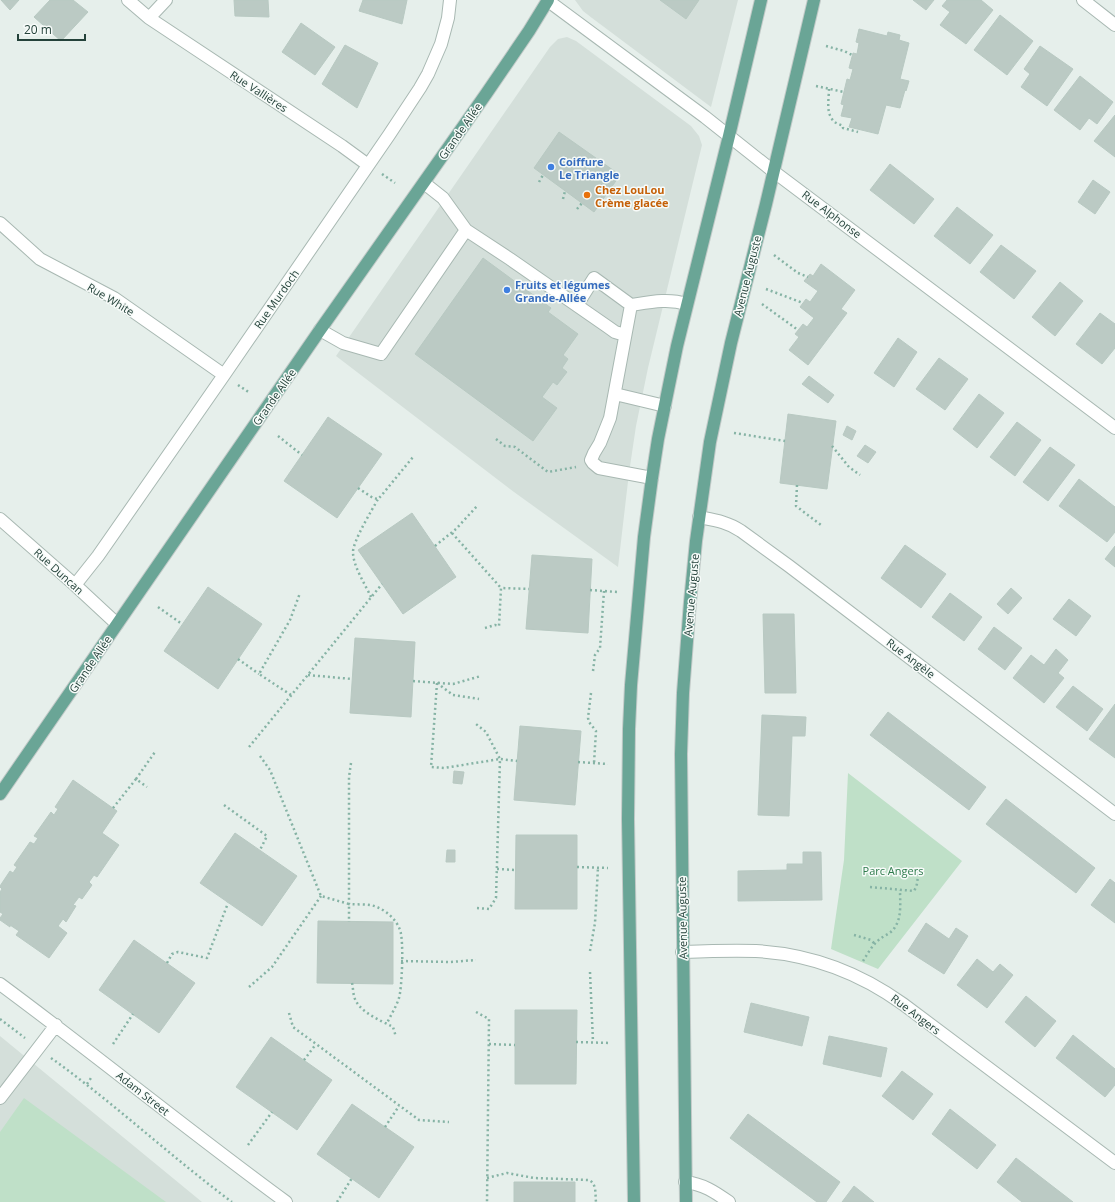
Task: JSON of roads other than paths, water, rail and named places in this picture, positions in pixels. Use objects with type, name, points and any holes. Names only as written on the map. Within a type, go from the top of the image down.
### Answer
[{"type":"main road","name":"Grande Allée","points":[[0,794],[320,330],[520,44],[548,0]]},
{"type":"main road","points":[[634,1202],[628,819],[630,685],[641,566],[652,478],[665,406],[687,304],[761,0]]},
{"type":"main road","name":"Avenue Auguste","points":[[686,1202],[682,952],[681,723],[689,610],[699,518],[710,442],[722,380],[814,0]]},
{"type":"street","name":"Rue Vallières","points":[[128,0],[149,18],[342,146],[368,165]]},
{"type":"street","points":[[149,18],[166,0]]},
{"type":"street","name":"Rue Murdoch","points":[[75,585],[98,556],[402,116],[428,74],[441,44],[448,18],[450,0]]},
{"type":"street","name":"Rue Alphonse","points":[[548,0],[705,117],[773,171],[1115,428]]},
{"type":"street","points":[[1083,0],[1115,25]]},
{"type":"street","points":[[424,183],[443,198],[466,230],[615,332],[625,335]]},
{"type":"street","name":"Rue White","points":[[0,223],[40,259],[114,298],[224,375]]},
{"type":"street","points":[[320,330],[343,343],[381,354],[466,230]]},
{"type":"street","points":[[577,305],[594,278],[631,305],[666,300],[687,304]]},
{"type":"street","points":[[631,305],[608,424],[592,460],[593,463],[600,468],[652,478]]},
{"type":"street","points":[[615,394],[665,406]]},
{"type":"street","name":"Rue Angèle","points":[[699,518],[732,525],[741,530],[1115,814]]},
{"type":"street","name":"Rue Duncan","points":[[0,519],[117,624]]},
{"type":"street","name":"Rue Angers","points":[[682,952],[772,952],[817,961],[857,976],[892,996],[1115,1163]]},
{"type":"street","name":"Adam Street","points":[[0,984],[56,1025],[234,1164],[286,1202]]},
{"type":"street","points":[[0,1098],[56,1025]]},
{"type":"street","points":[[686,1182],[700,1184],[729,1202]]},
{"type":"place","name":"Coiffure Le Triangle","points":[[551,167]]},
{"type":"place","name":"Chez LouLou Crème glacée","points":[[587,195]]},
{"type":"place","name":"Fruits et légumes Grande-Allée","points":[[507,290]]},
{"type":"park label","name":"Parc Angers","points":[[893,870]]}]
